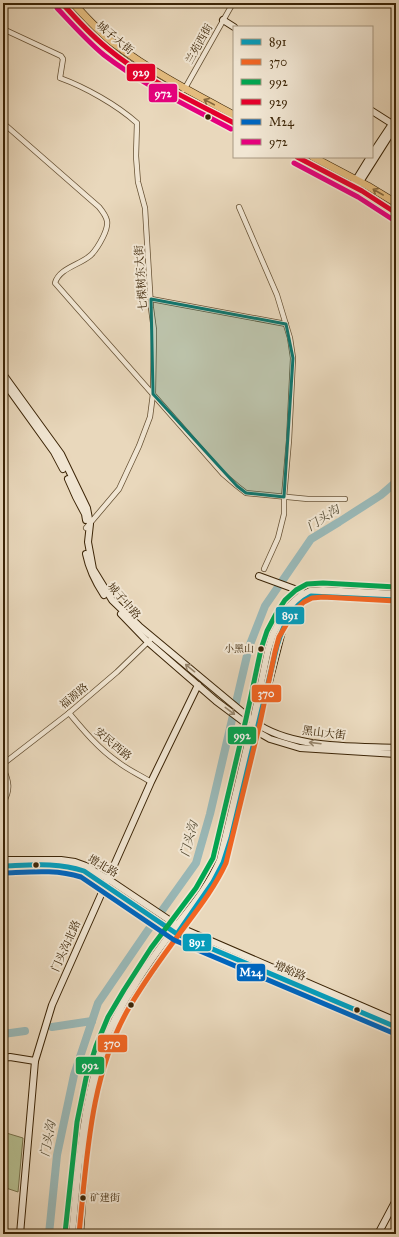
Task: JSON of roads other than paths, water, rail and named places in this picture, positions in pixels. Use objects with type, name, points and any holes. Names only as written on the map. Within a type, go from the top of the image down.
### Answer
[{"type":"main road","name":"城子大街","points":[[62,3],[81,24],[108,49],[130,66],[164,86],[183,92]]},
{"type":"main road","name":"城子大街","points":[[73,3],[114,43],[183,92]]},
{"type":"main road","points":[[183,92],[233,114]]},
{"type":"main road","points":[[183,92],[233,123]]},
{"type":"main road","points":[[299,158],[396,203]]},
{"type":"main road","points":[[315,158],[356,184],[396,213]]},
{"type":"street","name":"兰苑西街","points":[[183,92],[233,3]]},
{"type":"street","points":[[223,20],[233,26]]},
{"type":"street","name":"七棵树东大街","points":[[3,29],[61,56],[64,59],[60,78],[73,83],[124,112],[137,123],[136,156],[138,182],[145,208],[154,330],[153,394],[150,417],[139,446],[119,489],[88,526]]},
{"type":"street","points":[[373,112],[395,123]]},
{"type":"street","points":[[3,123],[99,207],[106,216],[108,228],[101,242],[91,255],[56,278],[55,283],[223,474],[246,493],[308,499],[345,499]]},
{"type":"street","points":[[373,153],[395,123]]},
{"type":"street","points":[[373,157],[395,123]]},
{"type":"street","points":[[356,184],[369,158]]},
{"type":"street","points":[[356,184],[373,158]]},
{"type":"street","points":[[239,207],[277,295],[290,338],[293,358],[284,514],[278,538],[264,569]]},
{"type":"street","points":[[151,299],[286,324]]},
{"type":"street","name":"城子中路","points":[[3,374],[60,454],[88,508],[88,526],[85,546],[88,564],[98,586],[110,603],[216,701],[254,729]]},
{"type":"street","name":"城子中路","points":[[3,381],[54,452],[68,476],[76,497],[85,514],[88,526]]},
{"type":"street","points":[[260,576],[300,591],[305,596],[396,600]]},
{"type":"street","points":[[72,1234],[84,1119],[99,1058],[113,1023],[135,984],[176,930],[206,895],[223,862],[233,827],[255,722],[282,631],[289,616],[310,591],[323,590],[396,594]]},
{"type":"street","name":"城子中路","points":[[150,640],[201,677],[219,694],[245,713]]},
{"type":"street","name":"福源路","points":[[3,764],[69,713],[117,672],[150,640]]},
{"type":"street","name":"门头沟北路","points":[[20,1234],[35,1061],[52,1005],[151,782],[198,685]]},
{"type":"street","name":"安民西路","points":[[69,713],[84,732],[101,749],[118,762],[151,782]]},
{"type":"street","name":"黑山大街","points":[[245,713],[255,722],[272,732],[303,742],[396,748]]},
{"type":"street","name":"黑山大街","points":[[254,729],[270,739],[300,748],[396,754]]},
{"type":"street","points":[[3,768],[8,779],[9,790],[3,802]]},
{"type":"street","name":"增北路","points":[[3,860],[61,860],[75,862],[86,866],[106,882],[176,930]]},
{"type":"street","name":"增北路","points":[[3,866],[47,865],[73,867],[106,882]]},
{"type":"street","points":[[80,1234],[86,1144],[91,1108],[103,1060],[120,1020],[176,930]]},
{"type":"street","name":"增峪路","points":[[176,930],[396,1021]]},
{"type":"street","name":"增峪路","points":[[176,930],[396,1027]]},
{"type":"street","points":[[3,1058],[10,1057],[35,1061]]},
{"type":"street","points":[[378,1234],[395,1202]]},
{"type":"waterway","name":"门头沟","points":[[49,1234],[57,1155],[74,1075],[98,1003],[196,863],[210,814],[249,647],[265,606],[311,539],[381,495],[396,482]]},
{"type":"waterway","points":[[52,1027],[92,1021]]},
{"type":"waterway","points":[[3,1034],[25,1031]]},
{"type":"place","name":"小黑山","points":[[261,649]]},
{"type":"place","name":"矿建街","points":[[83,1198]]}]
